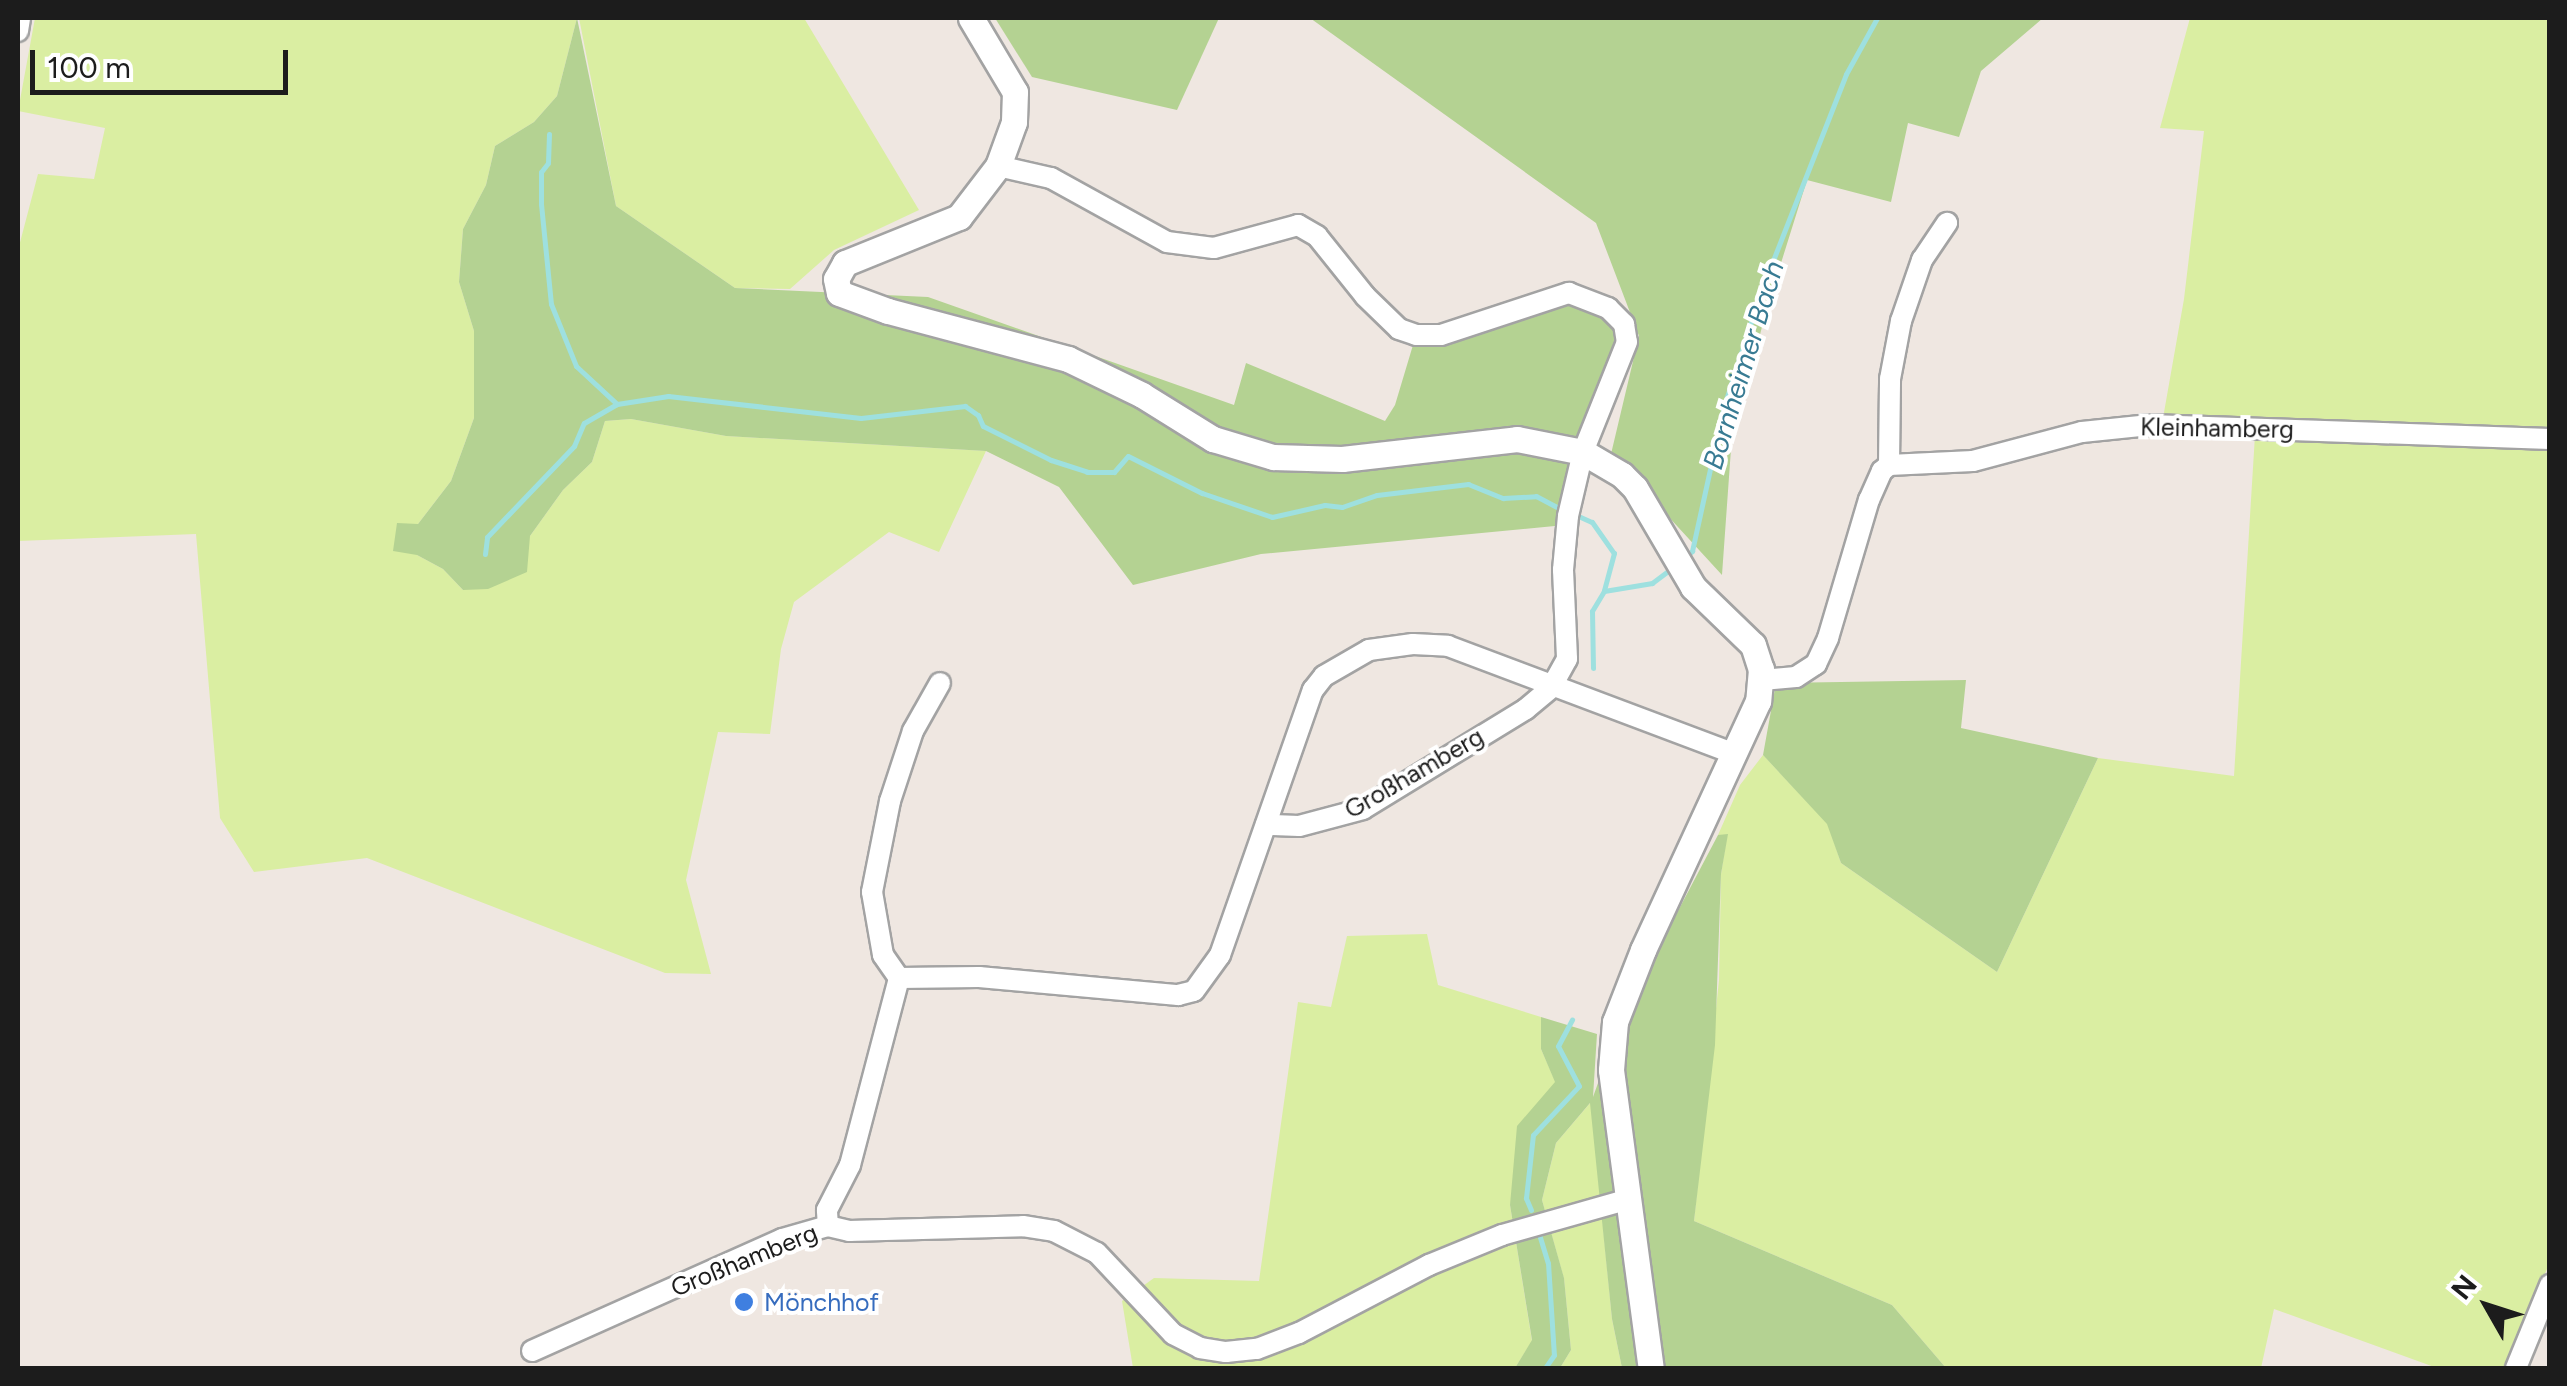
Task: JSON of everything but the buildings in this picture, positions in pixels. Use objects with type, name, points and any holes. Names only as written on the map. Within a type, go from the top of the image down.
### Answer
[{"type":"street","points":[[18,31],[20,18]]},
{"type":"street","points":[[971,18],[1016,92],[1017,111],[998,166],[968,208],[941,228],[845,263],[836,279],[839,292],[888,311],[1068,360],[1142,395],[1213,439],[1273,457],[1342,459],[1516,439],[1583,452],[1622,475],[1635,488],[1682,573],[1748,638],[1759,657],[1762,680],[1735,754],[1643,950],[1616,1022],[1611,1070],[1651,1368]]},
{"type":"street","points":[[998,166],[1051,178],[1167,242],[1214,248],[1298,225],[1317,236],[1365,296],[1399,329],[1416,335],[1441,334],[1570,293],[1588,296],[1624,324],[1627,342],[1583,452],[1568,516],[1563,570],[1567,659],[1551,688]]},
{"type":"street","points":[[1762,680],[1796,676],[1816,664],[1828,638],[1870,500],[1882,471],[1889,465],[1890,379],[1901,321],[1922,260],[1947,223]]},
{"type":"street","name":"Kleinhamberg","points":[[1889,465],[1973,462],[2082,432],[2150,425],[2550,439]]},
{"type":"street","points":[[940,683],[913,731],[890,802],[872,892],[874,924],[884,955],[899,978],[980,977],[1178,995],[1194,991],[1220,955],[1313,690],[1350,658],[1369,650],[1413,644],[1448,646],[1551,688],[1735,754]]},
{"type":"street","name":"Großhamberg","points":[[1266,825],[1299,826],[1364,808],[1526,709],[1551,688]]},
{"type":"street","name":"Großhamberg","points":[[532,1351],[782,1239],[828,1226],[827,1210],[850,1165],[899,978]]},
{"type":"street","points":[[828,1226],[849,1231],[1023,1226],[1054,1232],[1097,1253],[1173,1334],[1200,1348],[1226,1352],[1257,1349],[1299,1334],[1429,1265],[1502,1235],[1626,1200]]},
{"type":"street","points":[[2516,1368],[2550,1285]]},
{"type":"green space","points":[[35,18],[577,18],[557,96],[534,122],[495,146],[486,185],[463,229],[459,282],[474,331],[474,418],[451,481],[418,524],[417,555],[443,569],[463,590],[530,536],[563,490],[592,462],[605,421],[631,419],[726,436],[986,451],[939,552],[889,532],[794,602],[781,649],[770,734],[718,732],[686,880],[711,974],[665,973],[367,858],[254,872],[220,818],[196,534],[18,541],[18,250],[38,174],[94,179],[105,128],[18,111]]},
{"type":"green space","points":[[577,18],[616,206],[735,288],[928,297],[1234,405],[1246,363],[1385,421],[1395,405],[1416,335],[1458,341],[1575,301],[1607,311],[1619,342],[1565,525],[1261,554],[1133,585],[1059,487],[986,451],[726,436],[631,419],[605,421],[592,462],[563,490],[530,536],[527,572],[488,589],[463,590],[443,569],[417,555],[393,551],[397,523],[418,524],[451,481],[474,418],[474,331],[459,282],[463,229],[486,185],[495,146],[534,122],[557,96]]},
{"type":"green space","points":[[579,18],[804,18],[919,210],[834,250],[790,289],[735,288],[616,206]]},
{"type":"green space","points":[[995,18],[1219,18],[1177,110],[1032,77]]},
{"type":"green space","points":[[1310,18],[2043,18],[1981,71],[1959,137],[1908,123],[1891,202],[1807,180],[1766,311],[1731,449],[1722,575],[1611,454],[1639,336],[1596,223]]},
{"type":"green space","points":[[2190,18],[2549,18],[2549,434],[2163,418],[2184,299],[2204,131],[2160,128]]},
{"type":"green space","points":[[2255,435],[2549,447],[2550,1262],[2504,1368],[2437,1368],[2274,1309],[2261,1368],[1946,1368],[1892,1305],[1694,1221],[1719,980],[1721,874],[1727,835],[1718,835],[1740,785],[1763,755],[1828,824],[1841,863],[1997,972],[2098,758],[2234,776]]},
{"type":"green space","points":[[1966,680],[1961,728],[2098,758],[1997,972],[1841,863],[1827,824],[1763,755],[1776,683]]},
{"type":"green space","points":[[1728,834],[1721,874],[1715,1045],[1694,1221],[1892,1305],[1946,1368],[1622,1368],[1612,1319],[1590,1103],[1556,1143],[1542,1200],[1564,1278],[1571,1350],[1560,1368],[1515,1368],[1532,1340],[1510,1205],[1517,1126],[1555,1082],[1541,1049],[1541,1017],[1597,1034],[1593,1097],[1621,1019],[1718,835]]},
{"type":"green space","points":[[1427,934],[1438,985],[1541,1017],[1541,1049],[1556,1083],[1510,1205],[1532,1341],[1515,1368],[1133,1368],[1122,1301],[1154,1278],[1259,1281],[1298,1002],[1331,1007],[1347,936]]},
{"type":"green space","points":[[1591,1102],[1612,1319],[1622,1368],[1560,1368],[1571,1350],[1564,1279],[1542,1200],[1556,1143]]},
{"type":"waterway","name":"Bornheimer Bach","points":[[1684,558],[1692,551],[1724,406],[1761,291],[1846,74],[1877,18]]},
{"type":"waterway","points":[[549,134],[548,163],[541,172],[541,204],[551,304],[576,366],[617,404],[668,396],[861,418],[965,406],[978,415],[983,426],[1051,460],[1087,472],[1114,472],[1128,456],[1202,493],[1272,517],[1325,505],[1342,507],[1377,495],[1468,484],[1503,498],[1536,496],[1557,507]]},
{"type":"waterway","points":[[485,554],[487,537],[574,446],[584,423],[617,404]]},
{"type":"waterway","points":[[1576,515],[1592,522],[1614,553],[1604,591]]},
{"type":"waterway","name":"Bornheimer Bach","points":[[1593,668],[1592,611],[1604,591],[1652,583],[1672,568]]},
{"type":"waterway","name":"Bornheimer Bach","points":[[1531,1210],[1526,1198],[1533,1135],[1579,1086],[1558,1046],[1572,1020]]},
{"type":"waterway","name":"Bornheimer Bach","points":[[1539,1234],[1548,1263],[1554,1355],[1545,1368]]},
{"type":"place","name":"Mönchhof","points":[[744,1302]]}]
